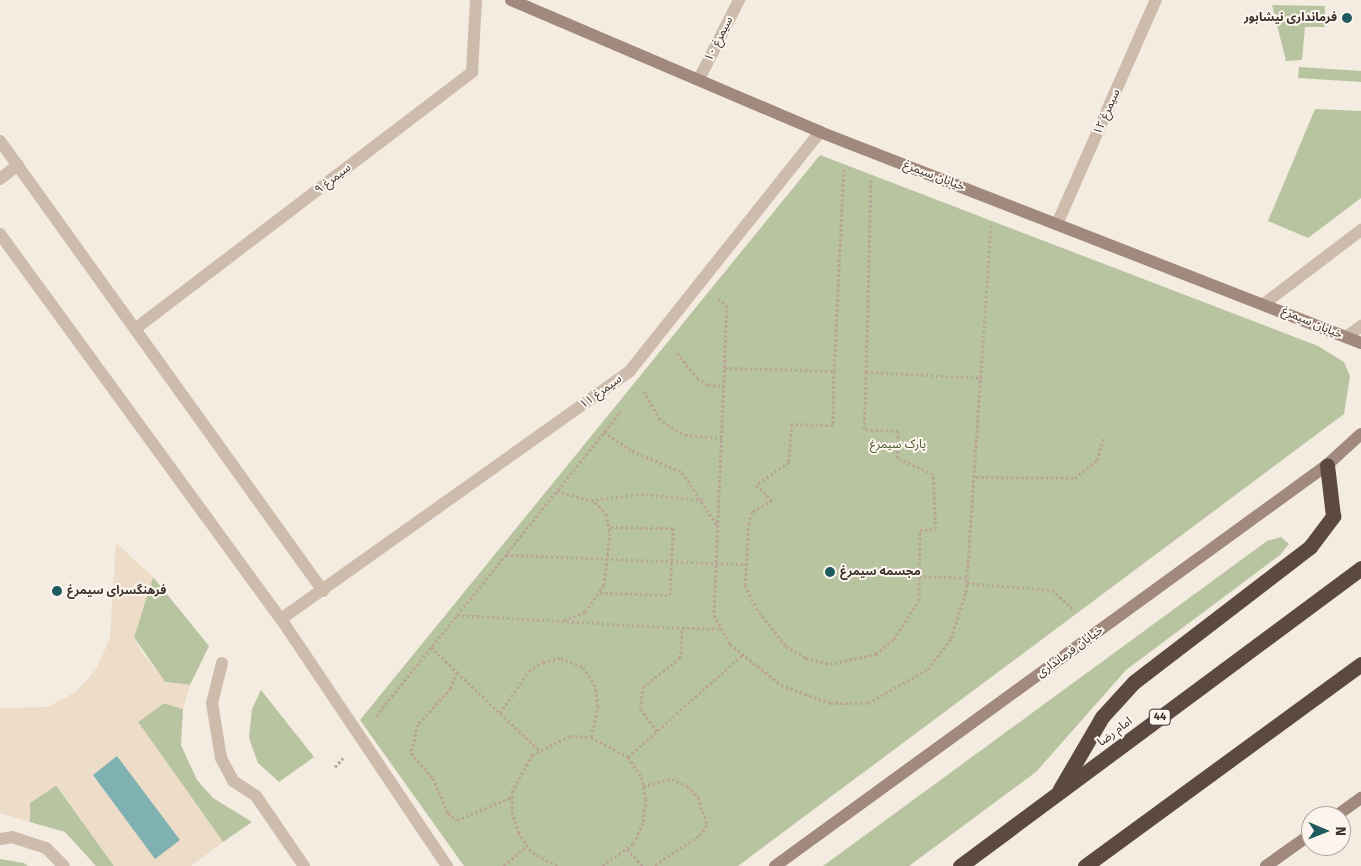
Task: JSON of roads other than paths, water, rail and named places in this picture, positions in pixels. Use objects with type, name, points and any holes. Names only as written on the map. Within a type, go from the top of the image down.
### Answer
[{"type":"highway","points":[[1057,794],[1102,718],[1134,682],[1310,547],[1333,516],[1328,465]]},
{"type":"highway","name":"امام رضا","points":[[960,866],[1361,568]]},
{"type":"highway","points":[[1085,866],[1361,664]]},
{"type":"street","name":"سیمرغ ۹","points":[[135,329],[472,72],[476,0]]},
{"type":"street","name":"خیابان سیمرغ","points":[[511,0],[820,132],[1266,303],[1361,344]]},
{"type":"street","name":"سیمرغ ۱۰","points":[[699,79],[739,0]]},
{"type":"street","name":"سیمرغ ۱۲","points":[[1057,224],[1156,0]]},
{"type":"street","name":"سیمرغ ۱۱","points":[[281,619],[323,592],[629,372],[820,132]]},
{"type":"street","points":[[0,141],[323,592]]},
{"type":"street","points":[[0,179],[18,166]]},
{"type":"street","points":[[1266,303],[1361,230]]},
{"type":"street","points":[[0,234],[281,619],[447,866]]},
{"type":"street","points":[[1346,337],[1361,326]]},
{"type":"street","name":"خیابان فرمانداری","points":[[775,866],[1328,465],[1361,434]]},
{"type":"street","points":[[222,663],[213,685],[212,703],[221,758],[233,781],[256,796],[304,866]]},
{"type":"street","points":[[1350,806],[1361,798]]},
{"type":"street","points":[[0,838],[12,837],[46,848],[64,866]]},
{"type":"street","points":[[1266,866],[1301,841]]},
{"type":"water","points":[[117,756],[180,840],[155,859],[93,775]]},
{"type":"place","name":"فرمانداری نیشابور","points":[[1347,18]]},
{"type":"place","name":"مجسمه سیمرغ","points":[[830,572]]},
{"type":"place","name":"فرهنگسرای سیمرغ","points":[[57,591]]},
{"type":"park label","name":"پارک سیمرغ","points":[[898,445]]}]
